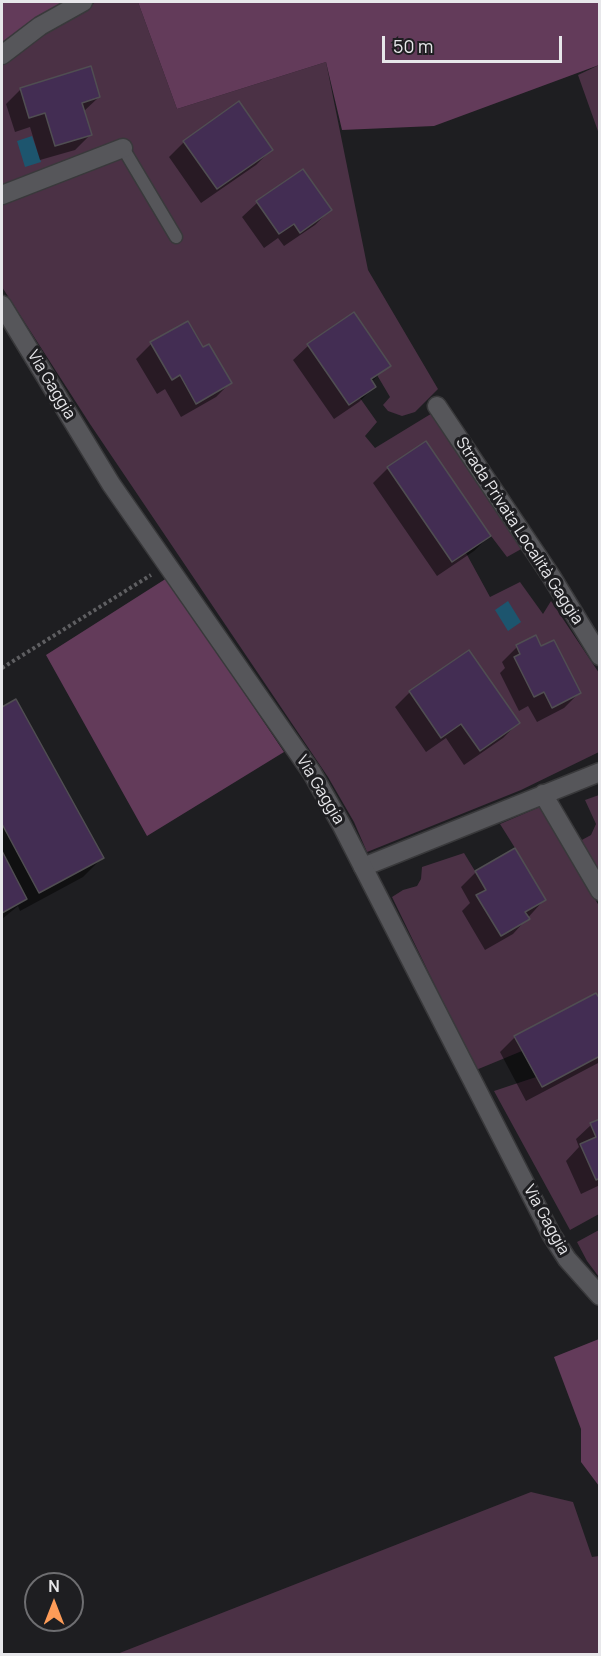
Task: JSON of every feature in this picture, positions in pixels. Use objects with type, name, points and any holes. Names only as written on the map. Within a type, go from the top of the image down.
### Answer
[{"type":"street","points":[[2,55],[40,26],[83,2]]},
{"type":"street","points":[[2,195],[123,148]]},
{"type":"street","name":"Via Gaggia","points":[[2,305],[111,483],[312,773],[363,867],[551,1234],[567,1259],[600,1296]]},
{"type":"street","name":"Strada Privata Località Gaggia","points":[[437,406],[551,576],[600,656]]},
{"type":"street","points":[[363,867],[600,772]]},
{"type":"street","points":[[543,794],[600,891]]},
{"type":"lane","points":[[123,148],[176,237]]},
{"type":"path","points":[[2,668],[167,565]]},
{"type":"shaded area","points":[[2,2],[69,2],[2,47]]},
{"type":"shaded area","points":[[96,2],[138,2],[177,109],[326,62],[368,270],[438,389],[415,412],[402,416],[388,411],[383,405],[390,397],[377,375],[354,313],[349,404],[360,398],[377,422],[365,436],[375,448],[434,412],[523,548],[507,557],[491,536],[466,553],[490,597],[520,582],[543,614],[551,601],[599,673],[599,752],[521,790],[367,852],[354,822],[328,777],[90,424],[2,287],[2,64],[39,34]]},
{"type":"shaded area","points":[[138,2],[599,2],[599,65],[434,126],[342,130],[326,62],[177,109]]},
{"type":"shaded area","points":[[599,65],[599,134],[578,75]]},
{"type":"shaded area","points":[[167,578],[284,752],[147,836],[46,655]]},
{"type":"shaded area","points":[[599,795],[599,875],[580,841],[591,835],[596,824],[585,800]]},
{"type":"shaded area","points":[[542,806],[599,906],[599,1214],[570,1230],[494,1091],[536,1077],[522,1051],[476,1070],[392,897],[403,890],[417,886],[421,879],[422,867],[464,853],[475,871],[515,848],[500,824]]},
{"type":"shaded area","points":[[599,1230],[599,1277],[577,1242]]},
{"type":"shaded area","points":[[599,1339],[599,1486],[581,1462],[581,1429],[554,1357]]},
{"type":"shaded area","points":[[531,1492],[573,1502],[592,1557],[599,1556],[599,1654],[117,1654]]},
{"type":"water","points":[[32,136],[41,162],[25,167],[17,141]]},
{"type":"water","points":[[508,601],[521,622],[508,631],[495,610]]},
{"type":"building","points":[[91,66],[100,97],[82,103],[92,135],[55,146],[45,113],[29,118],[20,88]]},
{"type":"building","points":[[239,101],[273,150],[217,189],[183,141]]},
{"type":"building","points":[[303,169],[332,210],[300,233],[294,224],[279,234],[256,201]]},
{"type":"building","points":[[354,312],[391,366],[371,379],[376,387],[349,405],[307,344]]},
{"type":"building","points":[[188,321],[203,347],[209,344],[232,383],[196,404],[180,375],[172,380],[150,342]]},
{"type":"building","points":[[426,441],[491,536],[452,562],[387,467]]},
{"type":"building","points":[[536,635],[541,646],[554,640],[581,693],[552,708],[544,692],[534,697],[514,657],[520,654],[516,645]]},
{"type":"building","points":[[469,650],[520,723],[480,751],[461,724],[441,738],[409,691]]},
{"type":"building","points":[[16,699],[104,858],[39,893],[2,824],[2,707]]},
{"type":"building","points":[[515,848],[546,900],[525,912],[530,919],[501,936],[476,895],[486,890],[475,871]]},
{"type":"building","points":[[2,851],[27,899],[2,913]]},
{"type":"building","points":[[596,993],[600,999],[600,1056],[542,1087],[514,1036]]},
{"type":"building","points":[[600,1119],[600,1178],[596,1180],[580,1144],[596,1137],[590,1123]]}]
